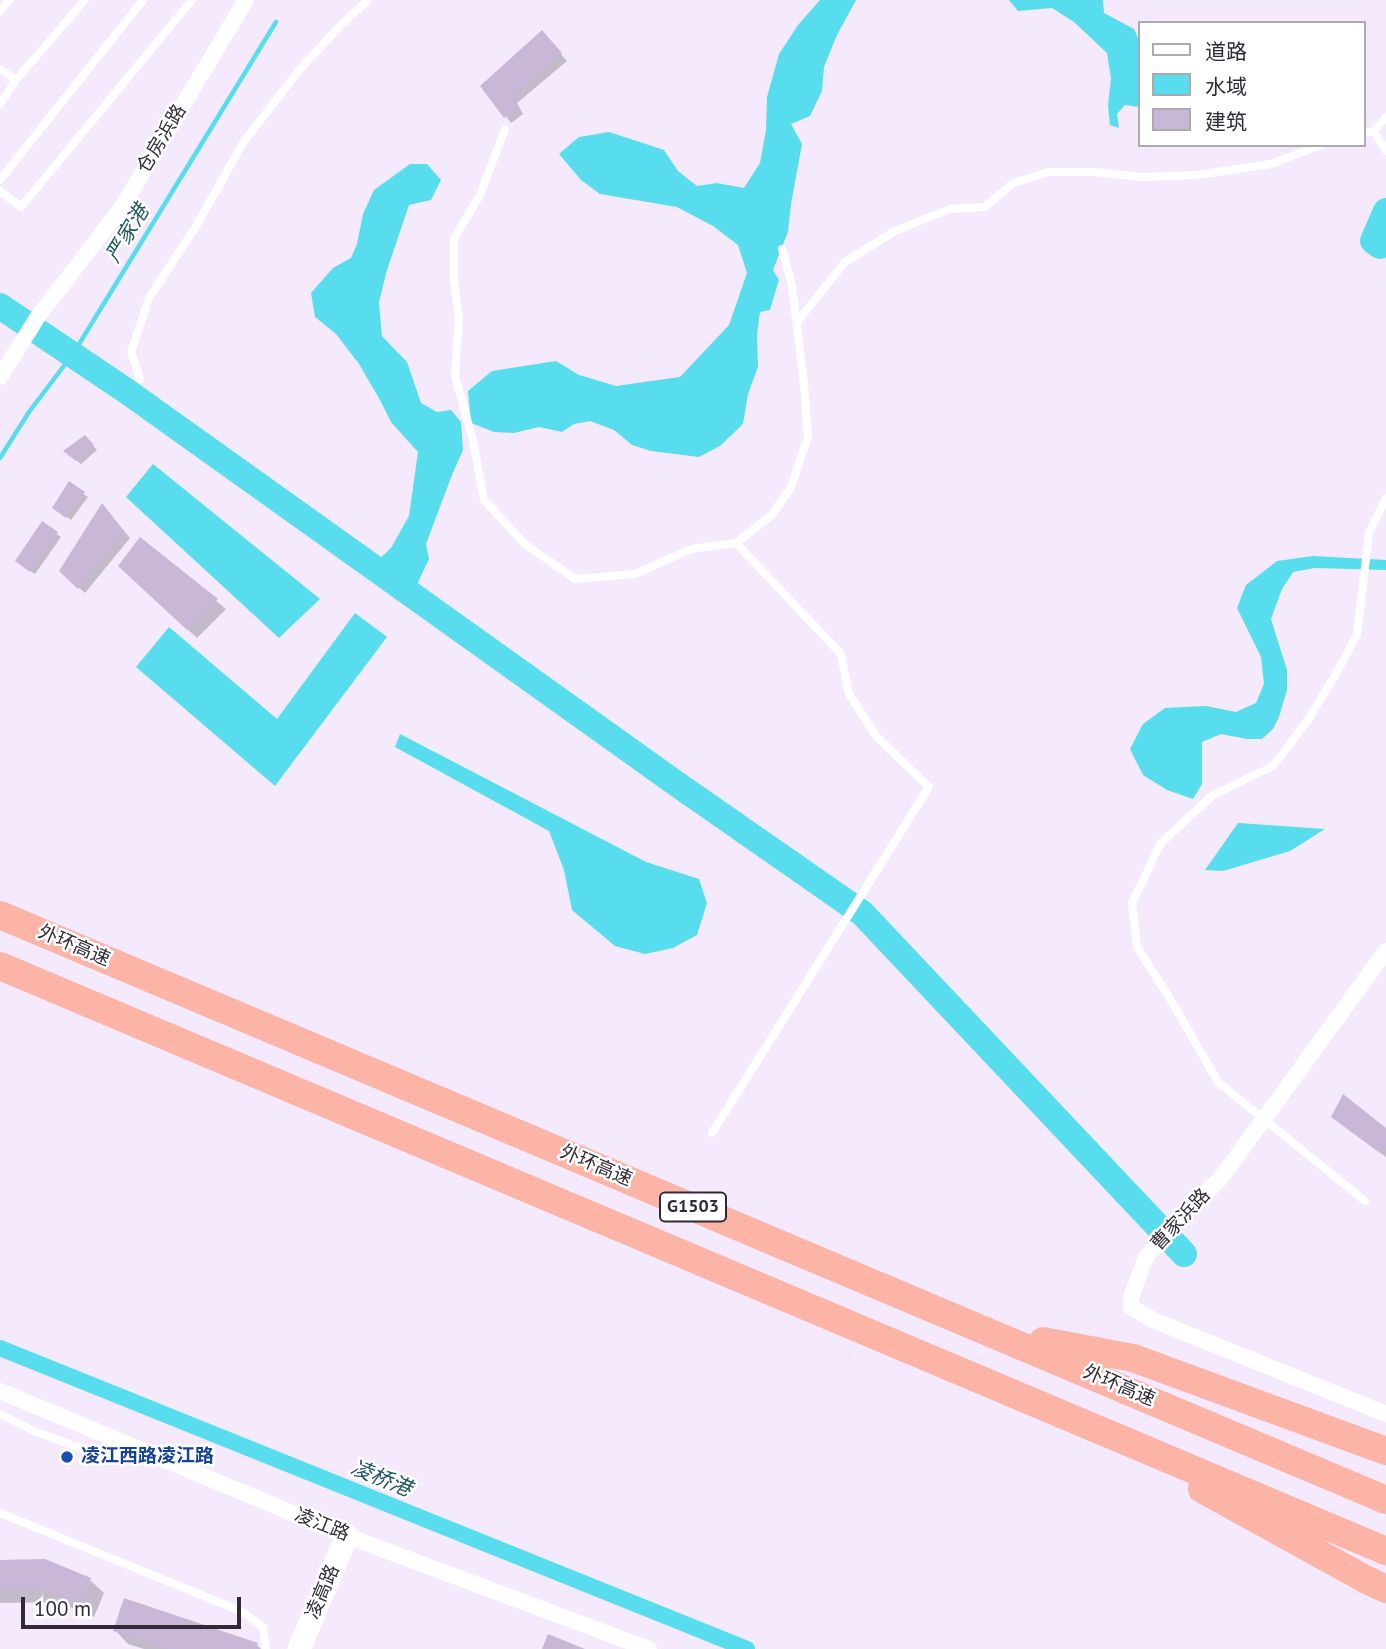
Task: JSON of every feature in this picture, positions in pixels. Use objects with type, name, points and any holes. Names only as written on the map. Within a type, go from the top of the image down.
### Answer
[{"type":"highway","name":"外环高速","points":[[0,915],[1386,1500]]},
{"type":"highway","name":"G1503","points":[[0,966],[1386,1551]]},
{"type":"highway","points":[[987,1331],[1133,1358],[1386,1451]]},
{"type":"highway","points":[[957,1369],[1186,1481],[1386,1589]]},
{"type":"street","name":"仓房浜路","points":[[0,377],[37,318],[122,207],[246,0]]},
{"type":"street","name":"曹家浜路","points":[[1386,951],[1221,1178],[1176,1222],[1146,1257],[1131,1297],[1131,1307],[1153,1320],[1386,1414]]},
{"type":"street","name":"凌江路","points":[[0,1391],[347,1536],[649,1649]]},
{"type":"street","name":"凌高路","points":[[299,1649],[347,1536]]},
{"type":"lane","points":[[0,11],[9,0]]},
{"type":"lane","points":[[0,104],[16,80],[85,0]]},
{"type":"lane","points":[[0,180],[143,0]]},
{"type":"lane","points":[[0,191],[21,207],[192,0]]},
{"type":"lane","points":[[140,379],[131,352],[149,298],[195,228],[243,143],[300,69],[368,0]]},
{"type":"lane","points":[[0,69],[16,80]]},
{"type":"lane","points":[[1365,133],[1374,131],[1386,117]]},
{"type":"lane","points":[[505,129],[480,195],[454,239],[454,280],[459,318],[455,374],[473,441],[484,500],[525,544],[575,579],[635,574],[691,549],[736,543],[772,515],[791,487],[808,437],[792,285],[782,249]]},
{"type":"lane","points":[[1374,131],[1386,151]]},
{"type":"lane","points":[[797,322],[845,262],[895,231],[950,209],[985,207],[1013,183],[1048,172],[1096,172],[1141,177],[1197,175],[1272,164],[1316,147]]},
{"type":"lane","points":[[1365,1201],[1218,1082],[1137,947],[1132,903],[1161,843],[1213,795],[1273,766],[1308,720],[1357,635],[1368,533],[1386,498]]},
{"type":"lane","points":[[712,1133],[929,787],[876,736],[849,694],[841,654],[736,543]]},
{"type":"lane","points":[[0,1414],[36,1432],[111,1459],[133,1447]]},
{"type":"lane","points":[[0,1513],[243,1612],[263,1628],[266,1649]]},
{"type":"water","points":[[820,0],[856,0],[824,67],[822,91],[810,116],[791,124],[802,144],[788,232],[773,270],[779,280],[770,310],[760,312],[757,334],[758,367],[748,394],[743,424],[720,446],[699,457],[651,451],[632,445],[614,430],[590,421],[574,424],[562,432],[539,427],[514,433],[494,432],[471,423],[468,391],[492,371],[556,361],[579,375],[616,386],[680,377],[729,325],[747,273],[738,245],[713,226],[677,207],[600,194],[581,180],[559,154],[579,137],[609,132],[664,150],[678,171],[697,186],[717,183],[744,188],[760,163],[766,130],[767,97],[779,54],[798,25]]},
{"type":"water","points":[[1009,0],[1103,0],[1104,13],[1134,29],[1138,38],[1138,107],[1125,105],[1117,114],[1119,128],[1110,125],[1108,105],[1111,78],[1107,53],[1074,22],[1052,8],[1018,11]]},
{"type":"water","points":[[410,164],[427,164],[441,180],[431,200],[409,205],[379,302],[382,336],[407,362],[421,403],[437,412],[451,410],[461,422],[463,450],[426,544],[429,559],[412,595],[372,566],[391,548],[409,516],[418,452],[391,422],[359,364],[336,334],[315,317],[311,293],[333,268],[351,258],[357,244],[363,214],[374,190]]},
{"type":"water","points":[[153,464],[320,599],[279,638],[126,497]]},
{"type":"water","points":[[1313,556],[1386,560],[1386,570],[1315,568],[1293,572],[1282,589],[1271,619],[1287,670],[1287,690],[1273,729],[1262,739],[1221,734],[1202,742],[1202,784],[1193,799],[1167,790],[1143,775],[1130,749],[1143,724],[1165,708],[1206,706],[1236,712],[1256,703],[1264,684],[1261,657],[1237,608],[1246,585],[1277,561]]},
{"type":"water","points":[[355,613],[387,637],[275,786],[136,667],[169,627],[277,719]]},
{"type":"water","points":[[400,734],[646,862],[699,879],[707,903],[697,935],[673,948],[645,954],[615,946],[572,910],[564,870],[549,831],[395,747]]},
{"type":"water","points":[[1238,823],[1325,829],[1290,851],[1223,871],[1205,870]]},
{"type":"building","points":[[542,30],[562,53],[512,96],[518,106],[504,118],[480,86]]},
{"type":"building","points":[[85,435],[94,445],[76,461],[63,451]]},
{"type":"building","points":[[69,481],[85,492],[66,518],[52,508]]},
{"type":"building","points":[[102,503],[124,531],[78,589],[59,571]]},
{"type":"building","points":[[42,521],[58,532],[30,572],[15,561]]},
{"type":"building","points":[[140,537],[218,599],[187,630],[118,566]]},
{"type":"building","points":[[1343,1094],[1386,1128],[1386,1147],[1380,1153],[1331,1117]]},
{"type":"building","points":[[45,1559],[91,1578],[80,1605],[43,1589],[0,1590],[0,1560]]},
{"type":"building","points":[[124,1598],[258,1643],[256,1649],[166,1649],[113,1631]]},
{"type":"building","points":[[548,1634],[585,1649],[542,1649]]},
{"type":"waterway","name":"严家港","points":[[0,458],[29,412],[73,354],[276,22]]},
{"type":"waterway","points":[[1380,246],[1373,241],[1386,211]]},
{"type":"waterway","points":[[0,306],[125,390],[862,913],[1184,1254]]},
{"type":"waterway","name":"凌桥港","points":[[0,1348],[747,1649]]},
{"type":"place","name":"凌江西路凌江路","points":[[67,1457]]}]
